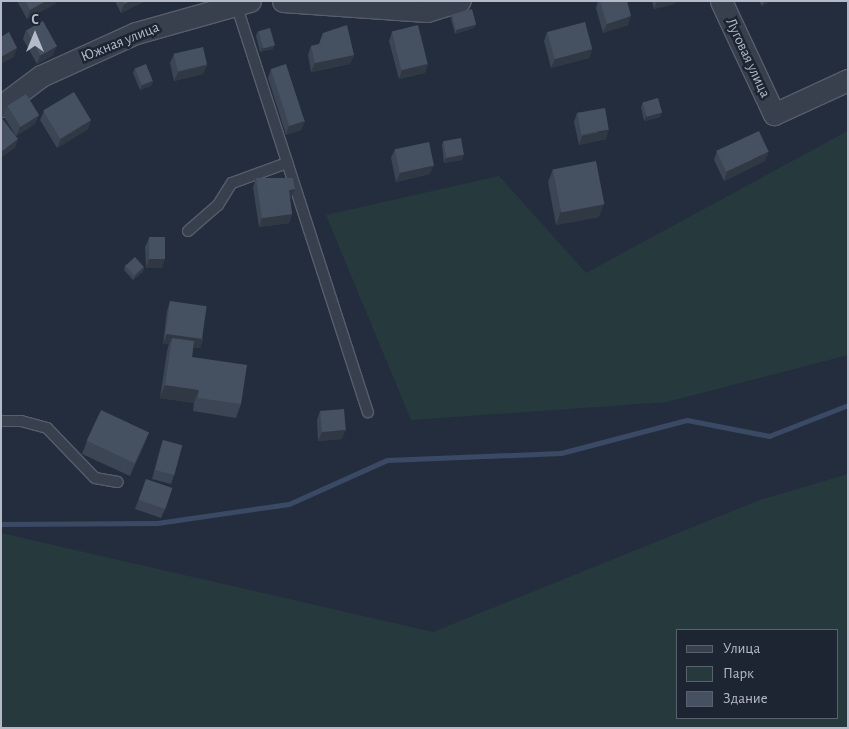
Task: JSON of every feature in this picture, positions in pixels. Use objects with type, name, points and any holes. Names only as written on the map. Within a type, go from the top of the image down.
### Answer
[{"type":"street","points":[[283,1],[427,12],[459,1]]},
{"type":"street","name":"Луговая улица","points":[[721,1],[774,114],[848,80]]},
{"type":"street","name":"Южная улица","points":[[1,106],[41,76],[136,32],[243,2]]},
{"type":"lane","points":[[243,2],[287,163],[368,412]]},
{"type":"lane","points":[[188,231],[218,205],[232,183],[287,163]]},
{"type":"lane","points":[[1,422],[21,421],[47,428],[95,478],[118,482]]},
{"type":"green space","points":[[848,131],[848,355],[667,402],[411,420],[326,215],[499,176],[586,273]]},
{"type":"green space","points":[[848,474],[848,728],[1,728],[1,533],[433,632],[760,500]]},
{"type":"building","points":[[25,1],[46,1],[30,10]]},
{"type":"building","points":[[600,1],[627,1],[631,16],[607,24]]},
{"type":"building","points":[[472,9],[476,24],[456,30],[452,14]]},
{"type":"building","points":[[43,21],[57,46],[40,56],[26,30]]},
{"type":"building","points":[[585,22],[592,49],[555,59],[547,32]]},
{"type":"building","points":[[347,25],[354,55],[315,63],[311,46],[319,44],[323,33]]},
{"type":"building","points":[[418,25],[428,64],[401,70],[392,32]]},
{"type":"building","points":[[270,28],[275,45],[263,49],[258,31]]},
{"type":"building","points":[[9,32],[17,48],[1,57],[1,37]]},
{"type":"building","points":[[203,47],[207,65],[178,71],[174,54]]},
{"type":"building","points":[[146,64],[153,81],[142,85],[135,68]]},
{"type":"building","points":[[286,64],[305,121],[289,126],[271,69]]},
{"type":"building","points":[[74,92],[91,120],[60,139],[43,111]]},
{"type":"building","points":[[26,94],[39,115],[21,127],[7,106]]},
{"type":"building","points":[[658,98],[662,112],[647,117],[643,102]]},
{"type":"building","points":[[605,108],[609,130],[581,135],[577,113]]},
{"type":"building","points":[[1,117],[18,139],[1,152]]},
{"type":"building","points":[[759,131],[769,152],[726,172],[716,151]]},
{"type":"building","points":[[461,138],[464,155],[446,158],[443,141]]},
{"type":"building","points":[[429,142],[434,165],[400,173],[395,149]]},
{"type":"building","points":[[596,161],[604,204],[561,213],[553,169]]},
{"type":"building","points":[[256,178],[293,178],[295,189],[289,190],[292,214],[262,218]]},
{"type":"building","points":[[149,237],[165,237],[165,259],[149,259]]},
{"type":"building","points":[[135,257],[144,267],[134,275],[125,266]]},
{"type":"building","points":[[170,301],[207,306],[202,339],[165,334]]},
{"type":"building","points":[[172,338],[194,341],[192,357],[247,365],[241,404],[198,398],[199,390],[165,385]]},
{"type":"building","points":[[344,409],[346,430],[322,432],[320,411]]},
{"type":"building","points":[[101,410],[149,432],[135,463],[87,441]]},
{"type":"building","points":[[163,440],[182,445],[174,475],[155,470]]},
{"type":"building","points":[[146,479],[172,488],[165,509],[139,500]]},
{"type":"waterway","points":[[1,524],[157,523],[289,504],[387,460],[561,453],[687,420],[769,436],[848,405]]}]
